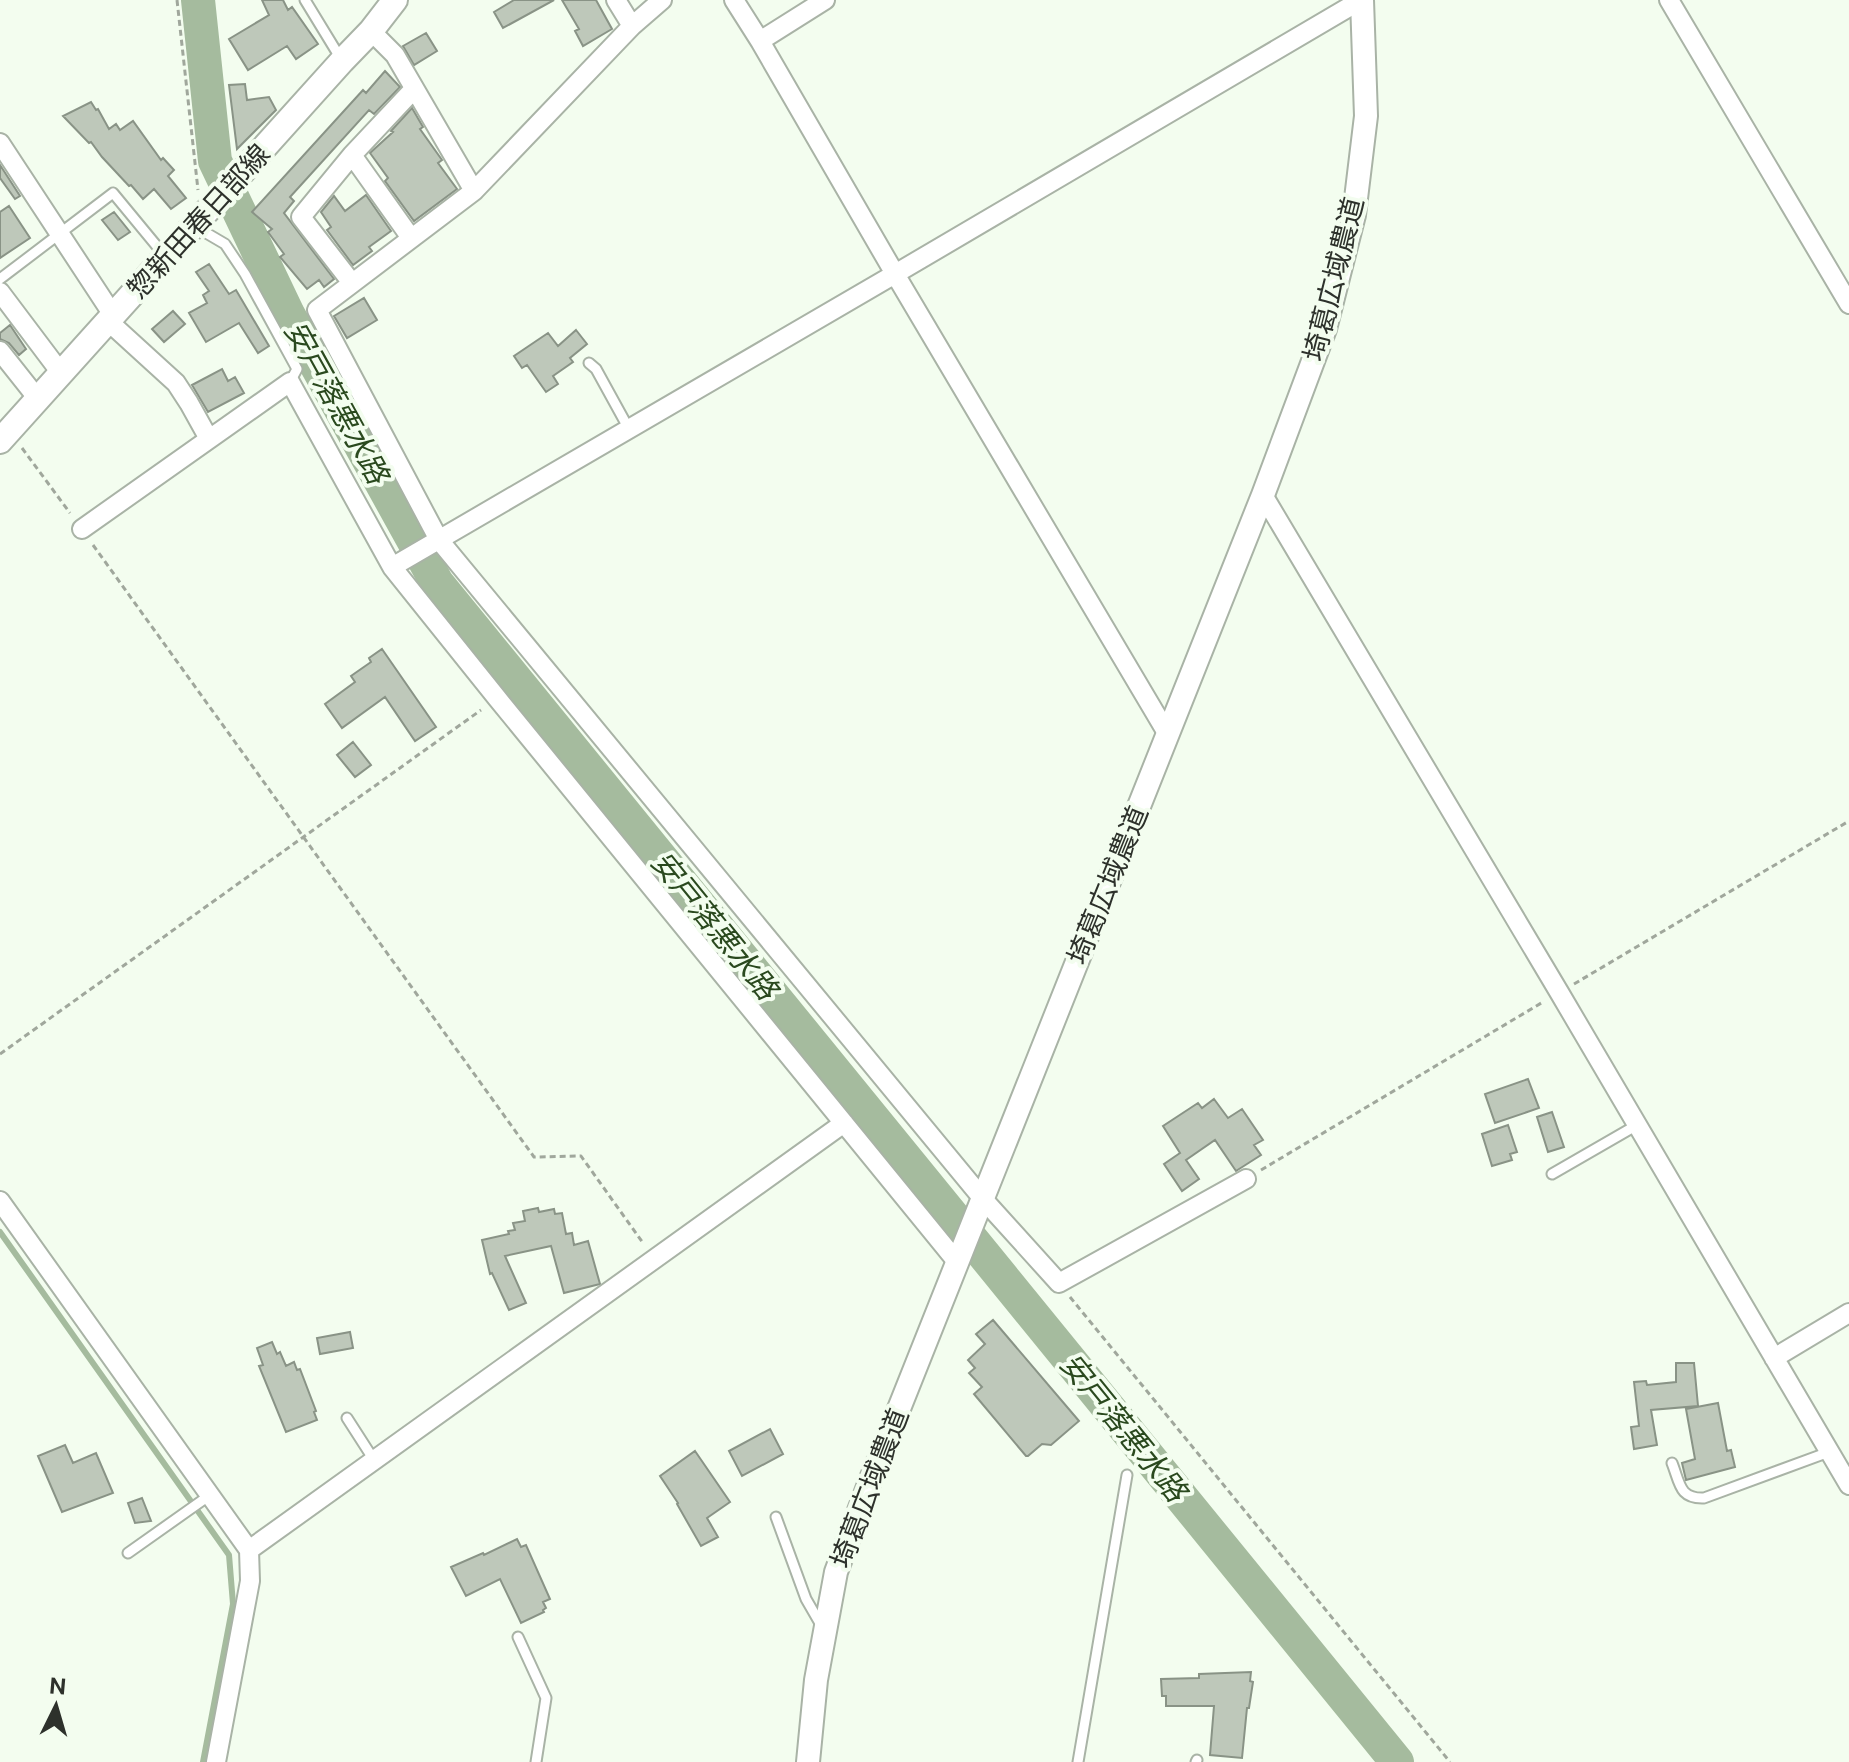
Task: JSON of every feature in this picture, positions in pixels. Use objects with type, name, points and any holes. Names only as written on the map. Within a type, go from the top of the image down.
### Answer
[{"type":"main road","name":"惣新田春日部線","points":[[5,436],[371,31],[395,0]]},
{"type":"street","points":[[616,0],[632,26]]},
{"type":"street","points":[[662,0],[632,26],[474,191],[317,310],[439,540],[981,1204],[1059,1283],[1246,1179]]},
{"type":"street","points":[[734,0],[1167,733]]},
{"type":"street","points":[[760,41],[825,0]]},
{"type":"street","points":[[392,567],[1361,0]]},
{"type":"street","name":"埼葛広域農道","points":[[808,1762],[816,1680],[836,1572],[1263,495],[1325,329],[1354,215],[1366,116],[1361,0]]},
{"type":"street","points":[[1669,0],[1849,304]]},
{"type":"street","points":[[371,31],[395,55],[474,191]]},
{"type":"street","points":[[352,283],[301,217],[352,155],[414,89]]},
{"type":"street","points":[[0,143],[110,318],[176,383],[209,439]]},
{"type":"street","points":[[352,155],[411,238]]},
{"type":"street","points":[[0,292],[61,373]]},
{"type":"street","points":[[0,351],[38,399]]},
{"type":"street","points":[[82,529],[290,382],[392,567],[844,1123],[959,1258]]},
{"type":"street","points":[[1263,495],[1849,1485]]},
{"type":"street","points":[[249,1550],[844,1123]]},
{"type":"street","points":[[0,1201],[249,1550],[250,1581],[216,1762]]},
{"type":"street","points":[[1774,1358],[1849,1313]]},
{"type":"lane","points":[[305,0],[342,61]]},
{"type":"lane","points":[[0,279],[113,193],[166,257]]},
{"type":"lane","points":[[198,221],[225,244],[245,274],[297,369],[290,382]]},
{"type":"lane","points":[[589,363],[596,369],[629,429]]},
{"type":"lane","points":[[1552,1174],[1637,1125]]},
{"type":"lane","points":[[347,1418],[374,1460]]},
{"type":"lane","points":[[1672,1463],[1683,1492],[1691,1499],[1704,1498],[1829,1452]]},
{"type":"lane","points":[[1078,1762],[1127,1475]]},
{"type":"lane","points":[[128,1553],[210,1495]]},
{"type":"lane","points":[[776,1517],[806,1599],[825,1631]]},
{"type":"lane","points":[[518,1637],[546,1698],[536,1762]]},
{"type":"path","points":[[177,0],[198,221]]},
{"type":"path","points":[[5,436],[82,529],[534,1157],[581,1156],[654,1259]]},
{"type":"path","points":[[0,1054],[497,698]]},
{"type":"path","points":[[1059,1283],[1450,1762]]},
{"type":"building","points":[[262,0],[283,0],[288,10],[292,7],[318,44],[296,59],[287,46],[248,70],[229,39],[269,15]]},
{"type":"building","points":[[514,0],[554,0],[503,28],[494,12]]},
{"type":"building","points":[[562,0],[596,0],[612,29],[583,46],[575,31],[579,29]]},
{"type":"building","points":[[426,33],[437,51],[414,65],[403,46]]},
{"type":"building","points":[[385,71],[400,87],[374,114],[369,110],[290,197],[294,201],[284,213],[334,279],[324,287],[319,280],[307,289],[280,257],[284,254],[268,232],[272,229],[252,212],[363,90],[366,93]]},
{"type":"building","points":[[245,84],[247,100],[269,97],[276,110],[237,149],[229,85]]},
{"type":"building","points":[[91,102],[109,129],[116,124],[120,130],[133,121],[161,160],[163,158],[174,170],[168,176],[186,198],[171,209],[154,189],[143,199],[129,186],[91,142],[63,116]]},
{"type":"building","points":[[412,108],[423,127],[420,129],[442,160],[438,163],[457,189],[414,221],[385,181],[388,178],[370,153],[393,132]]},
{"type":"building","points":[[0,165],[20,196],[15,199],[0,178]]},
{"type":"building","points":[[366,195],[391,231],[369,247],[372,251],[353,265],[327,230],[331,227],[321,212],[334,196],[345,211]]},
{"type":"building","points":[[9,206],[30,238],[0,258],[0,212]]},
{"type":"building","points":[[114,212],[130,232],[118,240],[102,220]]},
{"type":"building","points":[[209,264],[229,294],[236,290],[269,346],[258,353],[239,323],[206,342],[189,313],[207,303],[203,295],[209,291],[196,272]]},
{"type":"building","points":[[364,298],[377,320],[347,338],[334,316]]},
{"type":"building","points":[[173,311],[185,324],[164,342],[152,329]]},
{"type":"building","points":[[10,325],[26,349],[19,355],[9,343],[0,339],[0,333]]},
{"type":"building","points":[[576,330],[587,344],[570,358],[573,362],[553,376],[558,384],[546,392],[527,365],[522,368],[514,356],[548,333],[558,346]]},
{"type":"building","points":[[222,369],[228,381],[235,377],[244,393],[208,412],[192,385]]},
{"type":"building","points":[[382,649],[436,727],[415,741],[385,697],[342,728],[325,704],[355,682],[351,676],[371,662],[369,658]]},
{"type":"building","points":[[353,742],[371,765],[355,777],[337,755]]},
{"type":"building","points":[[1528,1079],[1539,1108],[1495,1123],[1485,1094]]},
{"type":"building","points":[[1214,1099],[1228,1118],[1242,1109],[1263,1140],[1254,1145],[1261,1155],[1236,1171],[1215,1140],[1186,1160],[1199,1179],[1182,1191],[1164,1164],[1180,1153],[1163,1126],[1198,1103],[1202,1108]]},
{"type":"building","points":[[1552,1112],[1564,1147],[1548,1152],[1537,1117]]},
{"type":"building","points":[[1508,1125],[1517,1152],[1510,1154],[1512,1160],[1492,1166],[1482,1134]]},
{"type":"building","points":[[538,1208],[539,1212],[554,1209],[555,1214],[562,1213],[566,1234],[572,1233],[574,1245],[588,1241],[600,1284],[564,1293],[551,1246],[505,1256],[526,1303],[509,1310],[490,1274],[482,1240],[509,1234],[508,1231],[515,1230],[513,1223],[525,1221],[523,1211]]},
{"type":"building","points":[[993,1320],[1079,1421],[1051,1445],[1042,1444],[1028,1456],[974,1394],[982,1387],[969,1373],[975,1368],[968,1360],[985,1344],[976,1334]]},
{"type":"building","points":[[350,1332],[353,1348],[320,1354],[317,1338]]},
{"type":"building","points":[[272,1342],[286,1366],[294,1362],[297,1370],[300,1369],[316,1411],[317,1420],[286,1432],[259,1366],[263,1365],[257,1348]]},
{"type":"building","points":[[1676,1363],[1694,1363],[1698,1406],[1651,1410],[1657,1445],[1634,1449],[1631,1427],[1639,1426],[1634,1382],[1646,1381],[1647,1385],[1676,1382]]},
{"type":"building","points":[[1718,1403],[1727,1451],[1731,1450],[1735,1467],[1686,1480],[1682,1463],[1695,1459],[1686,1409]]},
{"type":"building","points":[[770,1429],[783,1454],[742,1476],[729,1451]]},
{"type":"building","points":[[65,1445],[73,1463],[96,1453],[113,1493],[62,1512],[38,1456]]},
{"type":"building","points":[[695,1451],[730,1502],[707,1518],[718,1537],[701,1546],[660,1476]]},
{"type":"building","points":[[142,1498],[151,1521],[135,1523],[128,1503]]},
{"type":"building","points":[[517,1539],[521,1547],[526,1545],[550,1599],[543,1602],[544,1612],[521,1623],[500,1579],[466,1596],[451,1567]]},
{"type":"building","points":[[1251,1672],[1250,1681],[1253,1682],[1242,1758],[1210,1755],[1214,1706],[1166,1706],[1161,1679]]},
{"type":"waterway","name":"安戸落悪水路","points":[[198,0],[215,161],[288,314],[437,583],[1397,1762]]},
{"type":"waterway","points":[[0,1232],[229,1555],[233,1604],[203,1762]]}]
